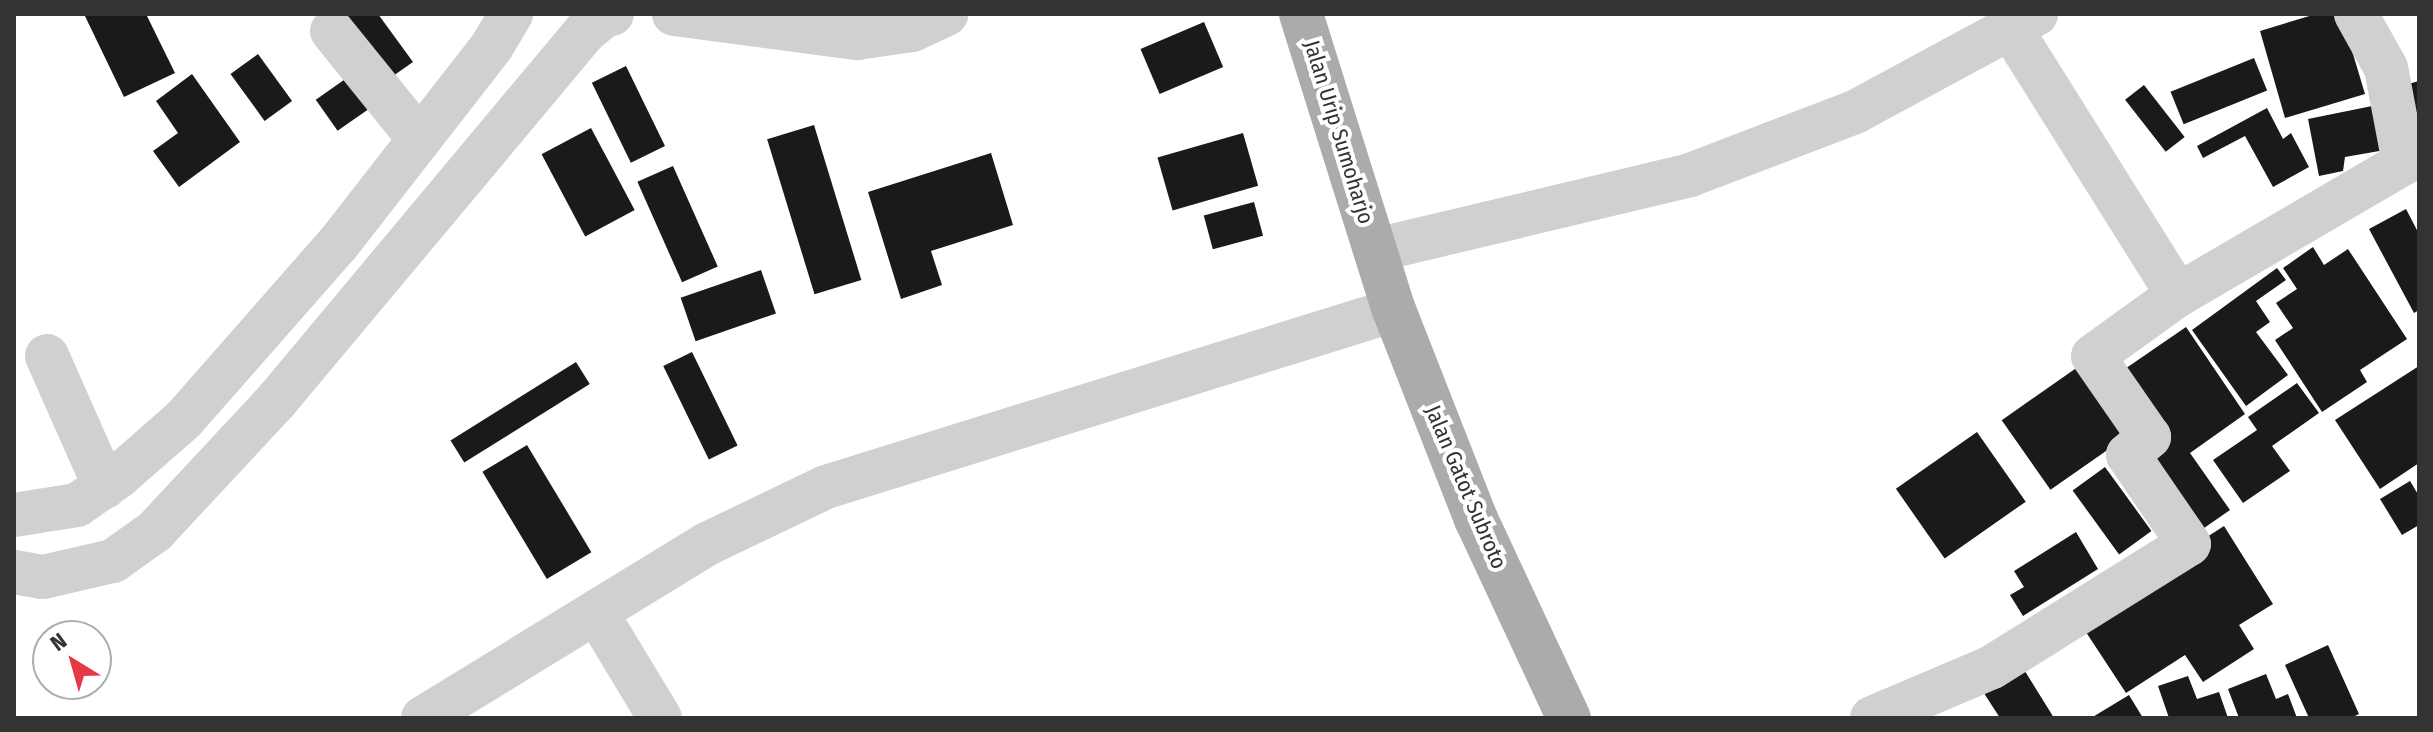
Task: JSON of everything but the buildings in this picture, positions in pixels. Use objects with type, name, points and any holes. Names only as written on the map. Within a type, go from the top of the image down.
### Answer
[{"type":"main road","name":"Jalan Urip Sumoharjo","points":[[1301,14],[1376,250]]},
{"type":"main road","name":"Jalan Gatot Subroto","points":[[1376,250],[1394,310],[1476,519],[1569,718]]},
{"type":"street","points":[[47,356],[85,527],[113,561],[155,531],[199,486],[445,146],[492,46],[511,14]]},
{"type":"street","points":[[14,572],[43,577],[338,244],[445,146],[605,15],[612,14]]},
{"type":"street","points":[[674,14],[857,38],[912,30],[946,14]]},
{"type":"street","points":[[1872,718],[1992,667],[2189,544],[2128,455],[2149,437],[2093,356],[2178,295],[2404,163],[2402,63],[2356,14]]},
{"type":"street","points":[[1376,250],[1690,175],[1855,112],[2024,22],[2178,295]]},
{"type":"street","points":[[332,31],[445,146]]},
{"type":"street","points":[[423,718],[707,544],[826,487],[1394,310]]},
{"type":"street","points":[[14,515],[85,527]]},
{"type":"street","points":[[596,612],[660,718]]}]
